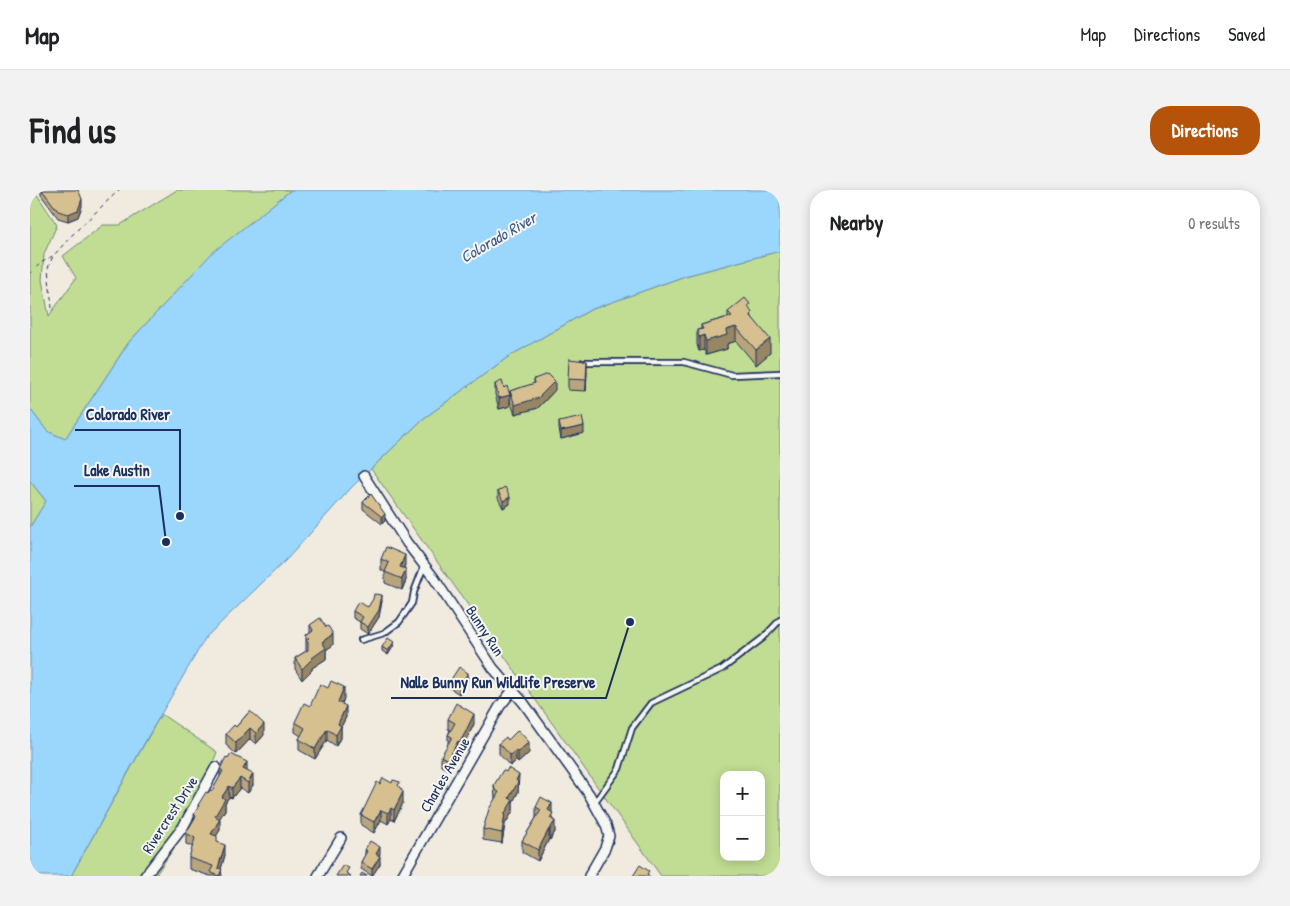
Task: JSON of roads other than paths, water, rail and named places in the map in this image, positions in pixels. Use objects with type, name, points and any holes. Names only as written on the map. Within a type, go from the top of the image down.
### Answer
[{"type":"street","name":"Bunny Run","points":[[364,476],[493,668],[513,690],[573,770],[594,803],[606,825],[609,836],[605,848],[589,876]]},
{"type":"street","name":"Charles Avenue","points":[[402,876],[500,706],[513,690]]},
{"type":"street","name":"Rivercrest Drive","points":[[145,876],[183,826],[216,767]]},
{"type":"street","points":[[318,876],[341,838]]},
{"type":"lane","points":[[578,362],[684,362],[732,375],[780,374]]},
{"type":"lane","points":[[361,640],[384,634],[399,622],[412,603],[424,566]]},
{"type":"lane","points":[[594,803],[619,769],[632,728],[651,702],[722,668],[763,638],[780,620]]},
{"type":"water","points":[[291,190],[780,190],[780,251],[685,276],[590,310],[508,357],[423,419],[352,487],[288,558],[206,637],[150,733],[71,876],[30,876],[30,527],[46,501],[30,481],[30,409],[47,431],[65,439],[129,342],[212,253]]},
{"type":"place","name":"Colorado River","points":[[180,516]]},
{"type":"place","name":"Lake Austin","points":[[166,542]]},
{"type":"place","name":"Nalle Bunny Run Wildlife Preserve","points":[[630,622]]}]
